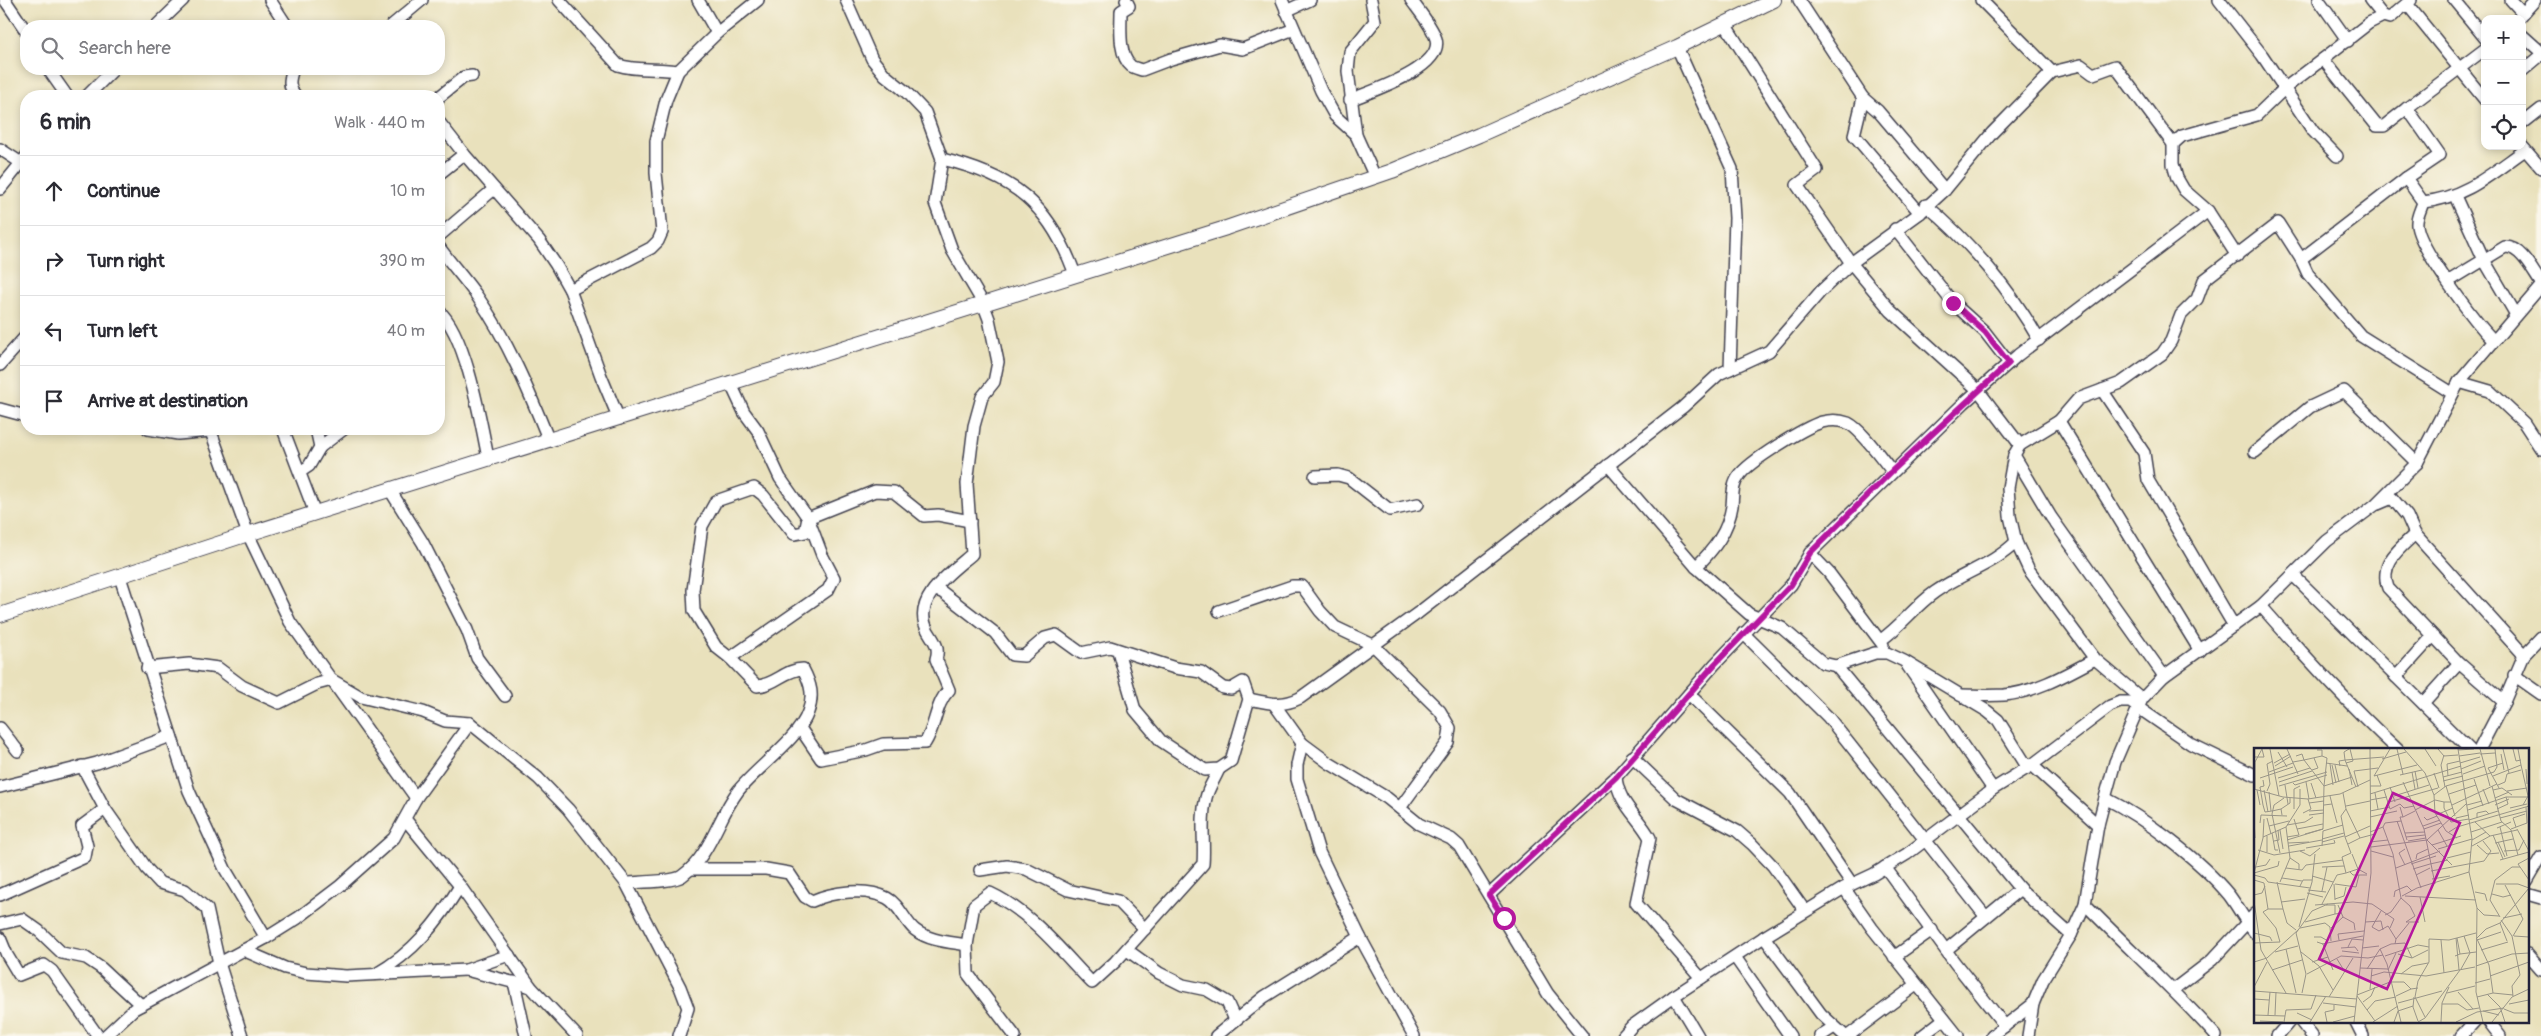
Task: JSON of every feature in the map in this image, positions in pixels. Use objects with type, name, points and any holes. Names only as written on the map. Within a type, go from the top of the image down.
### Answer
[{"type":"street","points":[[5,0],[20,22]]},
{"type":"street","points":[[162,20],[183,0]]},
{"type":"street","points":[[270,0],[284,20]]},
{"type":"street","points":[[280,12],[282,0]]},
{"type":"street","points":[[398,20],[422,0]]},
{"type":"street","points":[[559,0],[618,65],[629,69],[651,68],[678,71]]},
{"type":"street","points":[[698,0],[717,33]]},
{"type":"street","points":[[800,728],[821,759],[866,750],[883,744],[925,743],[933,731],[941,698],[948,690],[936,659],[938,652],[935,640],[923,620],[924,604],[934,590],[972,554],[967,484],[974,426],[982,397],[994,382],[998,362],[989,319],[983,303],[952,250],[935,203],[942,159],[925,112],[906,92],[885,75],[872,59],[846,0]]},
{"type":"street","points":[[1126,0],[1129,6],[1121,11],[1121,34],[1125,56],[1131,66],[1142,70],[1171,59],[1220,45],[1243,49],[1294,29]]},
{"type":"street","points":[[1310,0],[1284,5],[1335,116],[1345,128],[1356,134]]},
{"type":"street","points":[[1371,0],[1375,22],[1350,52],[1348,71],[1350,100],[1356,134],[1375,177]]},
{"type":"street","points":[[1350,100],[1424,66],[1434,55],[1436,39],[1411,0]]},
{"type":"street","points":[[0,615],[315,512],[549,441],[730,382],[1226,228],[1375,177],[1479,135],[1676,47],[1774,0]]},
{"type":"street","points":[[1799,0],[1862,98],[1878,111],[1946,190]]},
{"type":"street","points":[[1981,0],[2052,72]]},
{"type":"street","points":[[2219,0],[2262,55],[2312,131],[2337,156]]},
{"type":"street","points":[[2319,0],[2348,41]]},
{"type":"street","points":[[2370,0],[2383,16],[2390,18],[2409,2],[2458,69],[2481,95]]},
{"type":"street","points":[[2454,0],[2481,33]]},
{"type":"street","points":[[2511,0],[2520,15]]},
{"type":"street","points":[[2522,15],[2535,0]]},
{"type":"street","points":[[570,290],[651,248],[658,241],[662,232],[656,173],[656,141],[666,100],[678,71],[717,33],[754,2]]},
{"type":"street","points":[[2172,144],[2182,136],[2256,115],[2285,88],[2369,23],[2383,16]]},
{"type":"street","points":[[1725,24],[1817,170],[1798,185],[1851,262],[1891,311],[1978,390],[2017,450],[2051,517],[2164,676]]},
{"type":"street","points":[[2526,39],[2541,54],[2526,67]]},
{"type":"street","points":[[1676,47],[1732,170],[1735,218],[1730,369]]},
{"type":"street","points":[[2324,59],[2377,126],[2384,126],[2481,51]]},
{"type":"street","points":[[1249,699],[1274,704],[1287,704],[1300,698],[1418,613],[1683,407],[1719,374],[1769,351],[1821,291],[1851,262],[1946,190],[1992,133],[2052,72],[2081,65],[2093,74],[2115,66],[2172,144],[2173,164],[2177,178],[2184,190],[2208,211],[2237,256]]},
{"type":"street","points":[[52,75],[63,90]]},
{"type":"street","points":[[93,90],[108,75]]},
{"type":"street","points":[[291,75],[289,80],[291,90]]},
{"type":"street","points":[[445,92],[464,76],[472,76]]},
{"type":"street","points":[[1862,98],[1854,135],[1923,209],[1959,234],[2025,316],[2039,340]]},
{"type":"street","points":[[2301,259],[2406,178],[2440,155],[2407,108]]},
{"type":"street","points":[[2526,121],[2541,109]]},
{"type":"street","points":[[445,130],[539,240],[570,290],[600,376],[619,419]]},
{"type":"street","points":[[0,149],[20,159]]},
{"type":"street","points":[[2423,202],[2454,196],[2464,192],[2521,150]]},
{"type":"street","points":[[2526,150],[2541,168]]},
{"type":"street","points":[[445,169],[464,154]]},
{"type":"street","points":[[942,159],[967,165],[999,178],[1023,192],[1056,230],[1075,274]]},
{"type":"street","points":[[0,189],[20,167]]},
{"type":"street","points":[[2406,178],[2423,202],[2417,226],[2430,255],[2482,329],[2493,340]]},
{"type":"street","points":[[445,231],[494,189]]},
{"type":"street","points":[[2454,196],[2484,260],[2515,313]]},
{"type":"street","points":[[1489,895],[1616,777],[1756,619],[1791,585],[1810,553],[1892,471],[2009,363],[2208,211]]},
{"type":"street","points":[[2254,775],[2191,744],[2141,703],[2095,659],[2039,587],[2016,542],[2010,516],[2008,488],[2017,450],[2058,421],[2078,399],[2121,383],[2162,354],[2171,341],[2181,315],[2197,299],[2204,280],[2278,223],[2301,259],[2308,274],[2361,336],[2452,394]]},
{"type":"street","points":[[1895,229],[1953,303],[1985,332],[2009,363]]},
{"type":"street","points":[[2028,1036],[2032,1004],[2043,980],[2071,935],[2085,904],[2104,798],[2115,762],[2141,703],[2164,676],[2261,606],[2327,541],[2375,505],[2417,463],[2459,382],[2541,284],[2517,250],[2511,247],[2505,247],[2449,281]]},
{"type":"street","points":[[445,256],[477,296],[502,336],[527,384],[549,441]]},
{"type":"street","points":[[445,320],[455,336],[466,365],[488,458]]},
{"type":"street","points":[[0,365],[20,343]]},
{"type":"street","points":[[730,382],[744,412],[758,431],[780,478],[808,518],[822,555],[831,569],[833,584],[828,590],[730,658]]},
{"type":"street","points":[[2459,382],[2490,391],[2524,424],[2541,449]]},
{"type":"street","points":[[2102,390],[2144,452],[2148,480],[2234,626]]},
{"type":"street","points":[[2255,452],[2310,407],[2344,391],[2417,463]]},
{"type":"street","points":[[0,409],[20,414]]},
{"type":"street","points":[[1696,567],[1719,543],[1727,526],[1737,478],[1745,468],[1775,448],[1821,422],[1839,420],[1854,426],[1892,471]]},
{"type":"street","points":[[2058,421],[2200,651]]},
{"type":"street","points":[[212,435],[248,534],[290,622],[416,798]]},
{"type":"street","points":[[285,435],[315,512]]},
{"type":"street","points":[[317,435],[320,447]]},
{"type":"street","points":[[300,472],[309,466],[320,447],[336,435]]},
{"type":"street","points":[[1608,465],[1696,567],[1756,619],[1782,628],[1823,663],[1836,666],[1875,653],[1887,653],[1904,661],[1987,711],[1998,720],[2030,766],[2098,825]]},
{"type":"street","points":[[1315,476],[1338,475],[1349,478],[1390,510],[1418,504]]},
{"type":"street","points":[[626,883],[680,878],[691,869],[714,837],[737,792],[800,728],[808,713],[812,695],[803,669],[794,669],[768,685],[757,686],[730,658],[716,647],[694,611],[693,590],[702,526],[716,501],[754,488],[763,495],[794,534],[805,532],[808,518]]},
{"type":"street","points":[[390,490],[423,543],[462,622],[477,658],[505,696]]},
{"type":"street","points":[[808,518],[874,491],[894,492],[924,516],[938,514],[970,520]]},
{"type":"street","points":[[2375,505],[2392,498],[2407,516],[2415,534],[2524,655]]},
{"type":"street","points":[[2415,534],[2395,553],[2385,568],[2385,579],[2388,588],[2459,663],[2504,702]]},
{"type":"street","points":[[1881,640],[1902,625],[1934,592],[1995,559],[2016,542]]},
{"type":"street","points":[[1810,553],[1829,573],[1881,640],[1887,653]]},
{"type":"street","points":[[2293,575],[2468,748]]},
{"type":"street","points":[[120,577],[147,668],[189,791],[212,844],[266,938]]},
{"type":"street","points":[[1219,611],[1292,586],[1302,586],[1320,611],[1335,627],[1373,645],[1440,711],[1450,728],[1448,742],[1400,808]]},
{"type":"street","points":[[934,590],[942,592],[995,633],[1012,655],[1024,656],[1045,638],[1056,635],[1081,653],[1101,647],[1110,647],[1118,651],[1146,656],[1175,668],[1201,672],[1223,688],[1231,689],[1243,682],[1249,699],[1231,761],[1218,769],[1205,770],[1161,741],[1142,721],[1130,698],[1122,659],[1118,651]]},
{"type":"street","points":[[2261,606],[2313,665],[2396,748]]},
{"type":"street","points":[[1744,633],[1828,717],[1986,917]]},
{"type":"street","points":[[2396,677],[2433,636]]},
{"type":"street","points":[[2480,748],[2504,702],[2524,655],[2541,637]]},
{"type":"street","points":[[1958,694],[2005,695],[2021,691],[2048,682],[2095,659]]},
{"type":"street","points":[[1904,661],[1993,789]]},
{"type":"street","points":[[2423,703],[2459,663]]},
{"type":"street","points":[[147,668],[189,664],[218,668],[242,686],[279,704],[316,684],[332,680],[361,697],[423,712],[445,721],[470,723],[538,778],[568,809],[626,883],[680,987],[688,1008],[679,1036]]},
{"type":"street","points":[[1836,666],[2020,889],[2071,935]]},
{"type":"street","points":[[2514,675],[2541,694]]},
{"type":"street","points":[[1689,694],[1790,793],[1894,957],[1958,1036]]},
{"type":"street","points":[[1623,1036],[1632,1026],[1674,996],[1764,937],[1848,886],[1885,867],[1926,840],[1993,789],[2030,766],[2110,706],[2120,702],[2141,703]]},
{"type":"street","points":[[1274,704],[1302,742],[1400,808],[1419,824],[1456,842],[1548,994],[1582,1036]]},
{"type":"street","points":[[105,1036],[141,1004],[266,938],[328,896],[363,864],[384,848],[405,820],[416,798],[470,723]]},
{"type":"street","points":[[0,728],[18,751]]},
{"type":"street","points":[[0,787],[82,766],[171,736]]},
{"type":"street","points":[[1302,742],[1297,765],[1297,779],[1319,852],[1360,937],[1414,1036]]},
{"type":"street","points":[[1632,758],[1676,799],[1730,827],[1752,844],[1773,866],[1806,911]]},
{"type":"street","points":[[82,766],[105,809],[135,854],[160,883],[185,890],[207,909],[219,963],[242,1036]]},
{"type":"street","points":[[1015,1036],[968,974],[967,945],[974,905],[990,893],[1007,901],[1028,917],[1092,982],[1127,950],[1203,864],[1203,821],[1206,796],[1218,769]]},
{"type":"street","points":[[1616,777],[1617,790],[1625,806],[1650,838],[1636,903],[1701,978]]},
{"type":"street","points":[[2104,798],[2149,825],[2199,866],[2251,918],[2212,960],[2174,989]]},
{"type":"street","points":[[0,895],[85,857],[87,846],[82,826],[105,809]]},
{"type":"street","points":[[405,820],[460,886],[532,987],[577,1036]]},
{"type":"street","points":[[2528,879],[2541,857]]},
{"type":"street","points":[[980,870],[1007,866],[1026,869],[1068,890],[1118,901],[1145,929]]},
{"type":"street","points":[[1885,867],[2004,1026]]},
{"type":"street","points":[[691,869],[766,869],[789,873],[805,896],[812,901],[824,895],[854,890],[888,898],[915,930],[931,938],[967,945]]},
{"type":"street","points":[[372,976],[409,952],[448,906],[460,886]]},
{"type":"street","points":[[1946,950],[2020,889]]},
{"type":"street","points":[[2528,894],[2541,898]]},
{"type":"street","points":[[2085,904],[2139,959],[2174,989],[2216,1036]]},
{"type":"street","points":[[0,924],[22,919],[40,931],[62,953],[86,958],[101,968],[141,1004]]},
{"type":"street","points":[[1894,957],[1932,930]]},
{"type":"street","points":[[1216,1036],[1264,997],[1304,970],[1360,937]]},
{"type":"street","points":[[1764,937],[1821,1014],[1846,1036],[1916,985]]},
{"type":"street","points":[[0,938],[7,955],[19,974],[44,965],[52,971],[98,1036]]},
{"type":"street","points":[[243,950],[285,968],[306,973],[372,976],[466,970],[509,956]]},
{"type":"street","points":[[1127,950],[1159,973],[1183,986],[1207,990],[1227,1002],[1236,1020]]},
{"type":"street","points":[[2528,955],[2541,970]]},
{"type":"street","points":[[1735,956],[1790,1036]]},
{"type":"street","points":[[466,970],[532,987]]},
{"type":"street","points":[[514,982],[526,1036]]},
{"type":"street","points":[[1674,996],[1698,1036]]},
{"type":"street","points":[[1992,1036],[2032,1004]]},
{"type":"street","points":[[1922,1036],[1944,1019]]},
{"type":"street","points":[[2277,1036],[2287,1024]]},
{"type":"street","points":[[2303,1024],[2312,1036]]},
{"type":"street","points":[[2357,1024],[2363,1036]]},
{"type":"street","points":[[2461,1036],[2472,1024]]},
{"type":"street","points":[[2491,1024],[2500,1036]]},
{"type":"street","points":[[1820,1036],[1834,1027]]},
{"type":"route","points":[[1504,918],[1489,895],[1616,777],[1756,619],[1791,585],[1797,571],[1810,553],[1859,507],[1892,471],[2009,363],[1985,332],[1953,303]]}]
